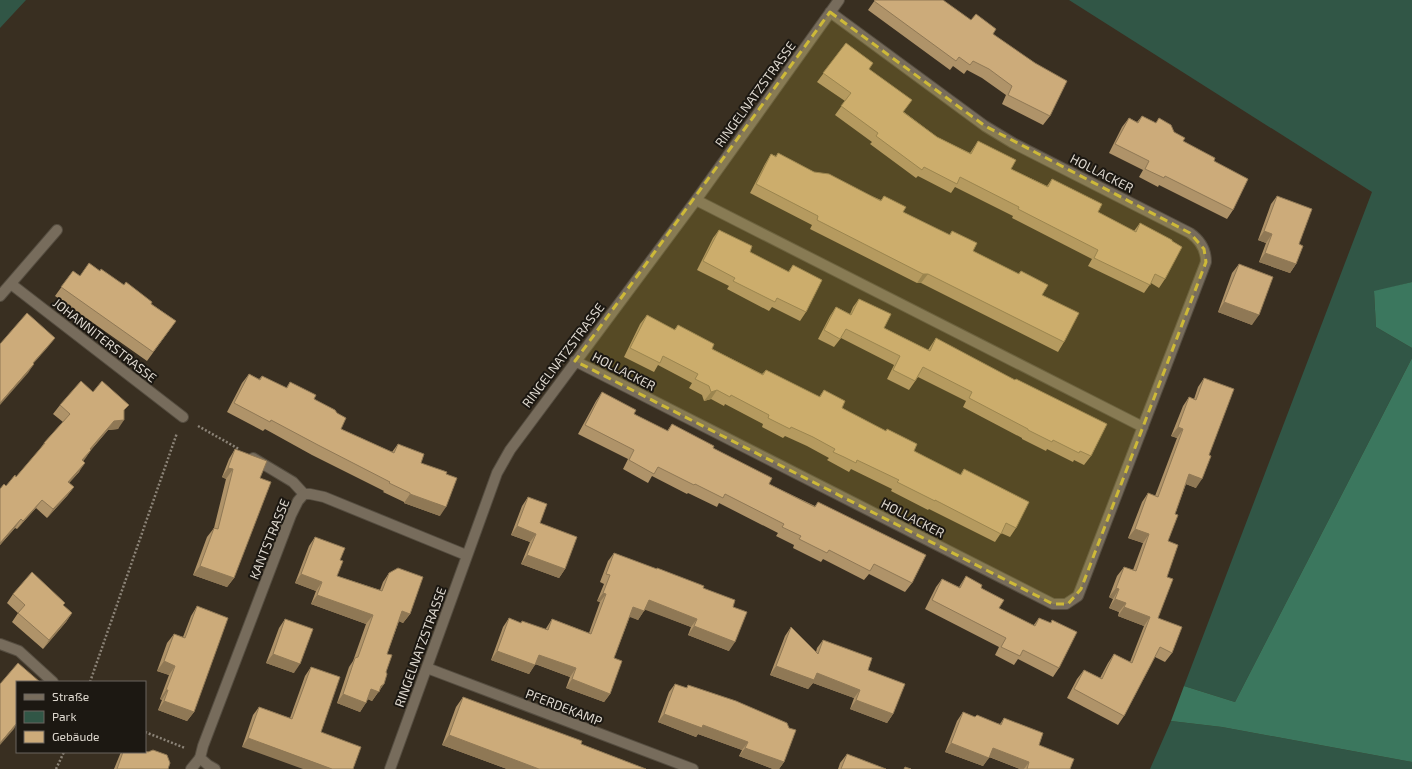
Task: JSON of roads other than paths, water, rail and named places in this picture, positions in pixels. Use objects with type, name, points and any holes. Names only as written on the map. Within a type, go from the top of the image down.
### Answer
[{"type":"street","name":"RINGELNATZSTRASSE","points":[[390,769],[466,555],[497,473],[510,450],[696,200],[839,0]]},
{"type":"street","name":"HOLLACKER","points":[[575,361],[1053,604],[1066,604],[1078,596],[1206,262],[1206,256],[1201,243],[1190,233],[1020,146],[985,126],[830,12]]},
{"type":"street","points":[[696,200],[1143,427]]},
{"type":"street","points":[[0,296],[57,230]]},
{"type":"street","name":"JOHANNITERSTRASSE","points":[[11,284],[183,417]]},
{"type":"street","points":[[252,457],[293,482],[304,494]]},
{"type":"street","name":"KANTSTRASSE","points":[[191,769],[200,758],[291,515],[298,501],[304,494],[324,497],[466,555]]},
{"type":"street","points":[[0,644],[19,652],[52,681]]},
{"type":"street","name":"PFERDEKAMP","points":[[426,668],[693,769]]},
{"type":"street","points":[[200,758],[215,769]]}]
